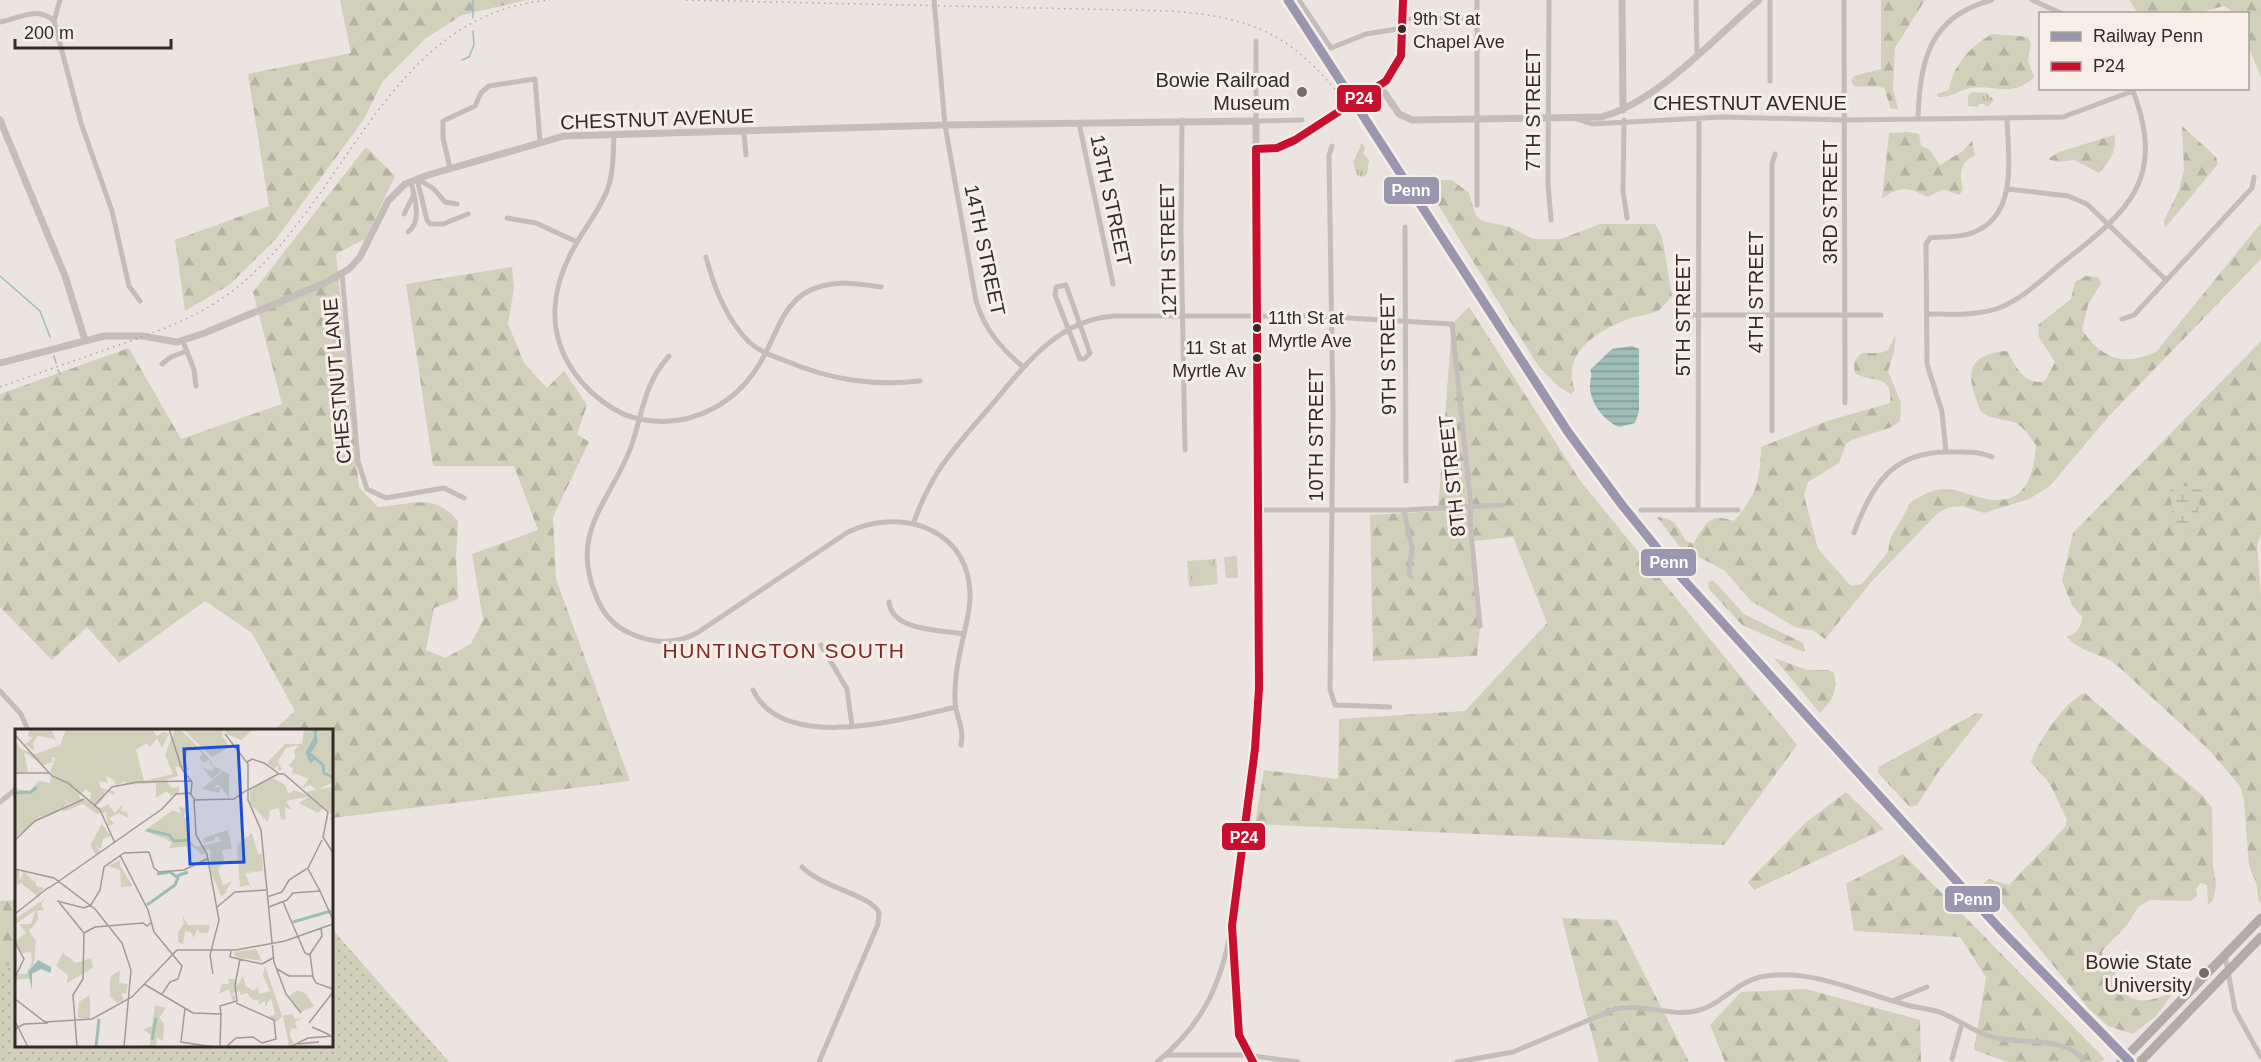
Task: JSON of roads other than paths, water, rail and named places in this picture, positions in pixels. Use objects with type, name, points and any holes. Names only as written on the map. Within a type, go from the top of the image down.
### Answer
[{"type":"main road","points":[[1253,1062],[1239,1035],[1232,926],[1258,712],[1256,149],[1288,144],[1380,86],[1399,62],[1403,0]]},
{"type":"main road","points":[[2121,1062],[2261,918]]},
{"type":"main road","points":[[2140,1062],[2261,936]]},
{"type":"street","points":[[54,21],[60,0]]},
{"type":"street","name":"14TH STREET","points":[[934,0],[945,125],[981,317],[993,338],[1023,367]]},
{"type":"street","points":[[1299,0],[1331,48],[1403,23],[1477,18]]},
{"type":"street","points":[[1477,0],[1477,205]]},
{"type":"street","name":"7TH STREET","points":[[1548,0],[1551,220]]},
{"type":"street","points":[[1622,0],[1623,110]]},
{"type":"street","points":[[1696,0],[1697,55]]},
{"type":"street","points":[[1577,119],[1601,117],[1623,110],[1653,91],[1759,0]]},
{"type":"street","points":[[1770,0],[1770,81]]},
{"type":"street","name":"3RD STREET","points":[[1844,0],[1845,403]]},
{"type":"street","points":[[1918,118],[1919,79],[1928,49],[1935,37],[1943,26],[1965,10],[1992,0]]},
{"type":"street","points":[[2032,0],[2059,12]]},
{"type":"street","points":[[0,22],[35,12],[47,14],[54,21],[81,123],[112,211],[129,286],[140,301]]},
{"type":"street","points":[[1256,41],[1256,149]]},
{"type":"street","points":[[450,168],[443,138],[443,121],[475,106],[481,93],[489,86],[535,79],[540,142]]},
{"type":"street","name":"CHESTNUT AVENUE","points":[[1380,86],[1399,114],[1408,119],[1577,119],[1592,124],[1617,123],[1624,120],[1722,117],[1845,120],[2063,117],[2133,90]]},
{"type":"street","points":[[1927,314],[1974,314],[2000,308],[2028,291],[2109,226],[2130,201],[2145,160],[2145,126],[2133,90]]},
{"type":"street","points":[[1928,240],[1961,236],[1980,230],[1997,215],[2008,189],[2007,118]]},
{"type":"street","name":"5TH STREET","points":[[1698,510],[1699,119]]},
{"type":"street","points":[[0,120],[57,258],[85,340]]},
{"type":"street","name":"CHESTNUT AVENUE","points":[[0,363],[85,340],[142,336],[160,342],[183,341],[325,283],[342,273],[360,257],[388,201],[414,180],[540,142],[575,134],[744,132],[1182,120],[1302,120]]},
{"type":"street","name":"12TH STREET","points":[[1182,120],[1185,450]]},
{"type":"street","points":[[1624,120],[1623,191],[1627,218]]},
{"type":"street","name":"13TH STREET","points":[[1079,123],[1113,284]]},
{"type":"street","points":[[744,132],[746,155]]},
{"type":"street","points":[[614,134],[613,167],[606,192],[562,270],[556,289],[554,314],[557,337],[572,369],[590,391],[613,407],[637,418],[679,420],[713,410],[740,391],[766,353],[785,313],[805,293],[834,283],[881,287]]},
{"type":"street","name":"10TH STREET","points":[[1332,146],[1329,155],[1333,411],[1330,511],[1330,689],[1335,705],[1389,707]]},
{"type":"street","name":"4TH STREET","points":[[1772,431],[1770,315],[1774,154]]},
{"type":"street","points":[[2122,319],[2134,315],[2252,188],[2254,177]]},
{"type":"street","points":[[408,232],[416,224],[414,180]]},
{"type":"street","points":[[414,180],[434,189],[445,202],[457,204]]},
{"type":"street","points":[[414,180],[430,224],[443,225],[468,214]]},
{"type":"street","points":[[2008,189],[2075,199],[2097,212],[2166,280]]},
{"type":"street","points":[[404,214],[414,194]]},
{"type":"street","points":[[507,218],[536,223],[576,242]]},
{"type":"street","name":"9TH STREET","points":[[1405,227],[1406,481]]},
{"type":"street","points":[[1923,234],[1928,240],[1927,364],[1942,412],[1946,452]]},
{"type":"street","points":[[706,257],[712,282],[729,314],[744,336],[766,353],[811,372],[840,380],[877,384],[920,381]]},
{"type":"street","name":"CHESTNUT LANE","points":[[342,273],[357,452],[367,489],[381,497],[395,498],[427,489],[444,488],[464,498]]},
{"type":"street","points":[[1066,285],[1080,323],[1090,352],[1084,359],[1080,359],[1067,330],[1055,295],[1058,286],[1066,285]]},
{"type":"street","points":[[915,522],[928,486],[946,456],[1040,348],[1080,323],[1104,316],[1256,315],[1404,321]]},
{"type":"street","points":[[1685,315],[1881,315]]},
{"type":"street","name":"8TH STREET","points":[[1404,321],[1452,324],[1471,506],[1470,521],[1480,626]]},
{"type":"street","points":[[183,341],[194,370],[196,386]]},
{"type":"street","points":[[162,364],[187,351]]},
{"type":"street","points":[[669,356],[652,377],[626,458],[592,521],[587,560],[593,589],[603,612],[620,629],[636,636],[669,642],[690,637],[848,532],[882,520],[915,522],[944,538],[963,564],[970,600],[956,676],[956,707],[963,737],[961,745]]},
{"type":"street","points":[[1854,533],[1874,488],[1890,470],[1916,456],[1946,452],[1983,453],[1992,457]]},
{"type":"street","points":[[1258,510],[1404,510],[1502,505]]},
{"type":"street","points":[[1404,510],[1410,531],[1409,573],[1412,578]]},
{"type":"street","points":[[1641,510],[1738,510]]},
{"type":"street","points":[[889,602],[892,613],[904,622],[963,634]]},
{"type":"street","points":[[821,645],[847,689],[852,726]]},
{"type":"street","points":[[753,690],[757,699],[769,709],[796,724],[813,727],[888,722],[956,707]]},
{"type":"street","points":[[0,691],[21,714],[28,729]]},
{"type":"street","points":[[0,802],[15,790]]},
{"type":"street","points":[[802,867],[818,881],[870,901],[879,913],[878,924],[819,1062]]},
{"type":"street","points":[[1157,1062],[1209,1004],[1218,983],[1232,926]]},
{"type":"street","points":[[2225,955],[2238,1017],[2261,1057]]},
{"type":"street","points":[[1457,1062],[1513,1052],[1615,1009],[1632,1006],[1695,1012],[1707,1008],[1733,988],[1761,977],[1815,979],[1941,1013],[1992,1037],[2046,1042],[2066,1047],[2080,1054],[2084,1058],[2082,1062]]},
{"type":"street","points":[[1892,1001],[1927,987]]},
{"type":"street","points":[[1952,1059],[1962,1023]]},
{"type":"street","points":[[1166,1054],[1247,1054],[1298,1062]]},
{"type":"water","points":[[1632,346],[1639,349],[1639,411],[1635,423],[1619,427],[1598,410],[1590,391],[1590,370],[1612,349]]},
{"type":"waterway","points":[[473,0],[473,18]]},
{"type":"waterway","points":[[462,60],[469,57],[474,45],[473,31]]},
{"type":"waterway","points":[[0,276],[40,311],[50,337]]},
{"type":"waterway","points":[[54,356],[56,363]]},
{"type":"waterway","points":[[58,370],[60,374]]},
{"type":"railway","points":[[0,387],[161,330],[190,317],[231,292],[271,255],[306,212],[372,119],[407,76],[446,39],[493,13],[550,0]]},
{"type":"railway","points":[[686,0],[1171,11],[1234,20],[1259,29],[1300,54],[1339,94],[1359,120]]},
{"type":"rail line","name":"Penn","points":[[1288,0],[1568,432],[1622,505],[1673,568],[1999,928],[2130,1062]]},
{"type":"place","name":"9th St at Chapel Ave","points":[[1402,29]]},
{"type":"place","name":"Bowie Railroad Museum","points":[[1302,92]]},
{"type":"place","name":"11th St at Myrtle Ave","points":[[1257,328]]},
{"type":"place","name":"11 St at Myrtle Av","points":[[1257,358]]},
{"type":"place","name":"Bowie State University","points":[[2204,973]]},
{"type":"district","name":"HUNTINGTON SOUTH","points":[[784,650]]}]
